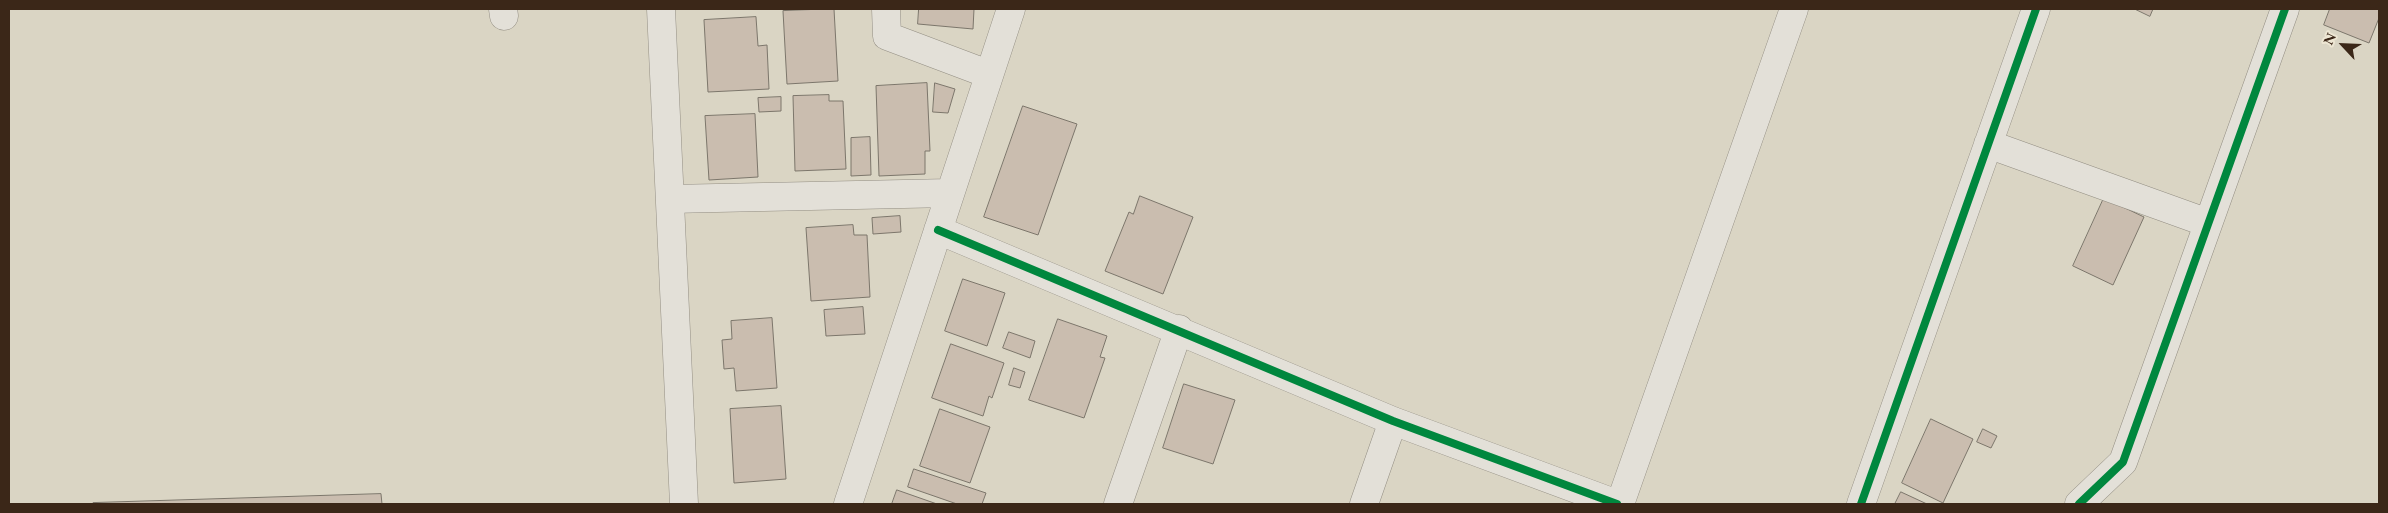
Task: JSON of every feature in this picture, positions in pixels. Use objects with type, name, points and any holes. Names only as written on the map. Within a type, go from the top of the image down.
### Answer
[{"type":"street","points":[[660,9],[684,504]]},
{"type":"street","points":[[886,9],[887,36],[988,74]]},
{"type":"street","points":[[848,504],[988,74],[1011,9]]},
{"type":"street","points":[[938,230],[1179,329],[1393,421],[1619,504],[1794,9]]},
{"type":"street","points":[[1861,504],[2036,9]]},
{"type":"street","points":[[2079,504],[2123,462],[2285,9]]},
{"type":"street","points":[[1988,144],[2208,223]]},
{"type":"street","points":[[670,199],[950,193]]},
{"type":"street","points":[[1118,504],[1179,329]]},
{"type":"street","points":[[1364,504],[1393,421]]},
{"type":"building","points":[[834,9],[838,81],[787,84],[783,11]]},
{"type":"building","points":[[919,9],[974,9],[973,29],[918,24]]},
{"type":"building","points":[[2135,9],[2153,9],[2150,16]]},
{"type":"building","points":[[2330,9],[2379,9],[2379,18],[2369,43],[2324,25]]},
{"type":"building","points":[[756,17],[758,46],[767,45],[769,89],[708,92],[704,20]]},
{"type":"building","points":[[927,83],[930,151],[925,151],[925,174],[879,176],[876,86]]},
{"type":"building","points":[[935,83],[955,89],[948,113],[933,112]]},
{"type":"building","points":[[829,95],[829,101],[843,101],[846,169],[795,171],[793,96]]},
{"type":"building","points":[[781,97],[781,111],[759,112],[758,98]]},
{"type":"building","points":[[1023,106],[1077,124],[1038,235],[984,217]]},
{"type":"building","points":[[755,114],[758,177],[709,180],[705,116]]},
{"type":"building","points":[[870,137],[871,175],[851,176],[851,138]]},
{"type":"building","points":[[1140,196],[1193,217],[1163,294],[1105,271],[1129,212],[1133,214]]},
{"type":"building","points":[[2104,198],[2144,217],[2113,285],[2073,266]]},
{"type":"building","points":[[900,216],[901,232],[873,234],[872,218]]},
{"type":"building","points":[[853,225],[854,235],[867,235],[870,297],[811,301],[806,228]]},
{"type":"building","points":[[963,279],[1005,293],[987,346],[945,331]]},
{"type":"building","points":[[863,307],[865,334],[826,336],[824,310]]},
{"type":"building","points":[[772,318],[777,388],[736,391],[734,368],[724,369],[722,340],[732,339],[731,321]]},
{"type":"building","points":[[1058,319],[1107,336],[1100,357],[1105,358],[1084,418],[1029,400]]},
{"type":"building","points":[[1009,332],[1035,341],[1030,358],[1003,348]]},
{"type":"building","points":[[951,344],[1004,363],[992,398],[989,396],[983,416],[932,398]]},
{"type":"building","points":[[1014,368],[1025,372],[1020,388],[1009,385]]},
{"type":"building","points":[[1184,384],[1235,400],[1213,464],[1163,448]]},
{"type":"building","points":[[781,406],[786,479],[734,483],[730,409]]},
{"type":"building","points":[[940,409],[990,427],[970,483],[920,466]]},
{"type":"building","points":[[1931,419],[1973,439],[1943,503],[1902,483]]},
{"type":"building","points":[[1983,429],[1997,436],[1991,448],[1977,442]]},
{"type":"building","points":[[914,469],[986,493],[982,504],[957,504],[908,487]]},
{"type":"building","points":[[897,490],[937,504],[892,504]]},
{"type":"building","points":[[1901,492],[1927,504],[1895,504]]},
{"type":"building","points":[[381,494],[382,504],[93,504],[93,503]]},
{"type":"cycle path","points":[[1861,504],[2036,9]]},
{"type":"cycle path","points":[[2079,504],[2123,462],[2285,9]]},
{"type":"cycle path","points":[[938,230],[1393,421],[1617,504]]}]
